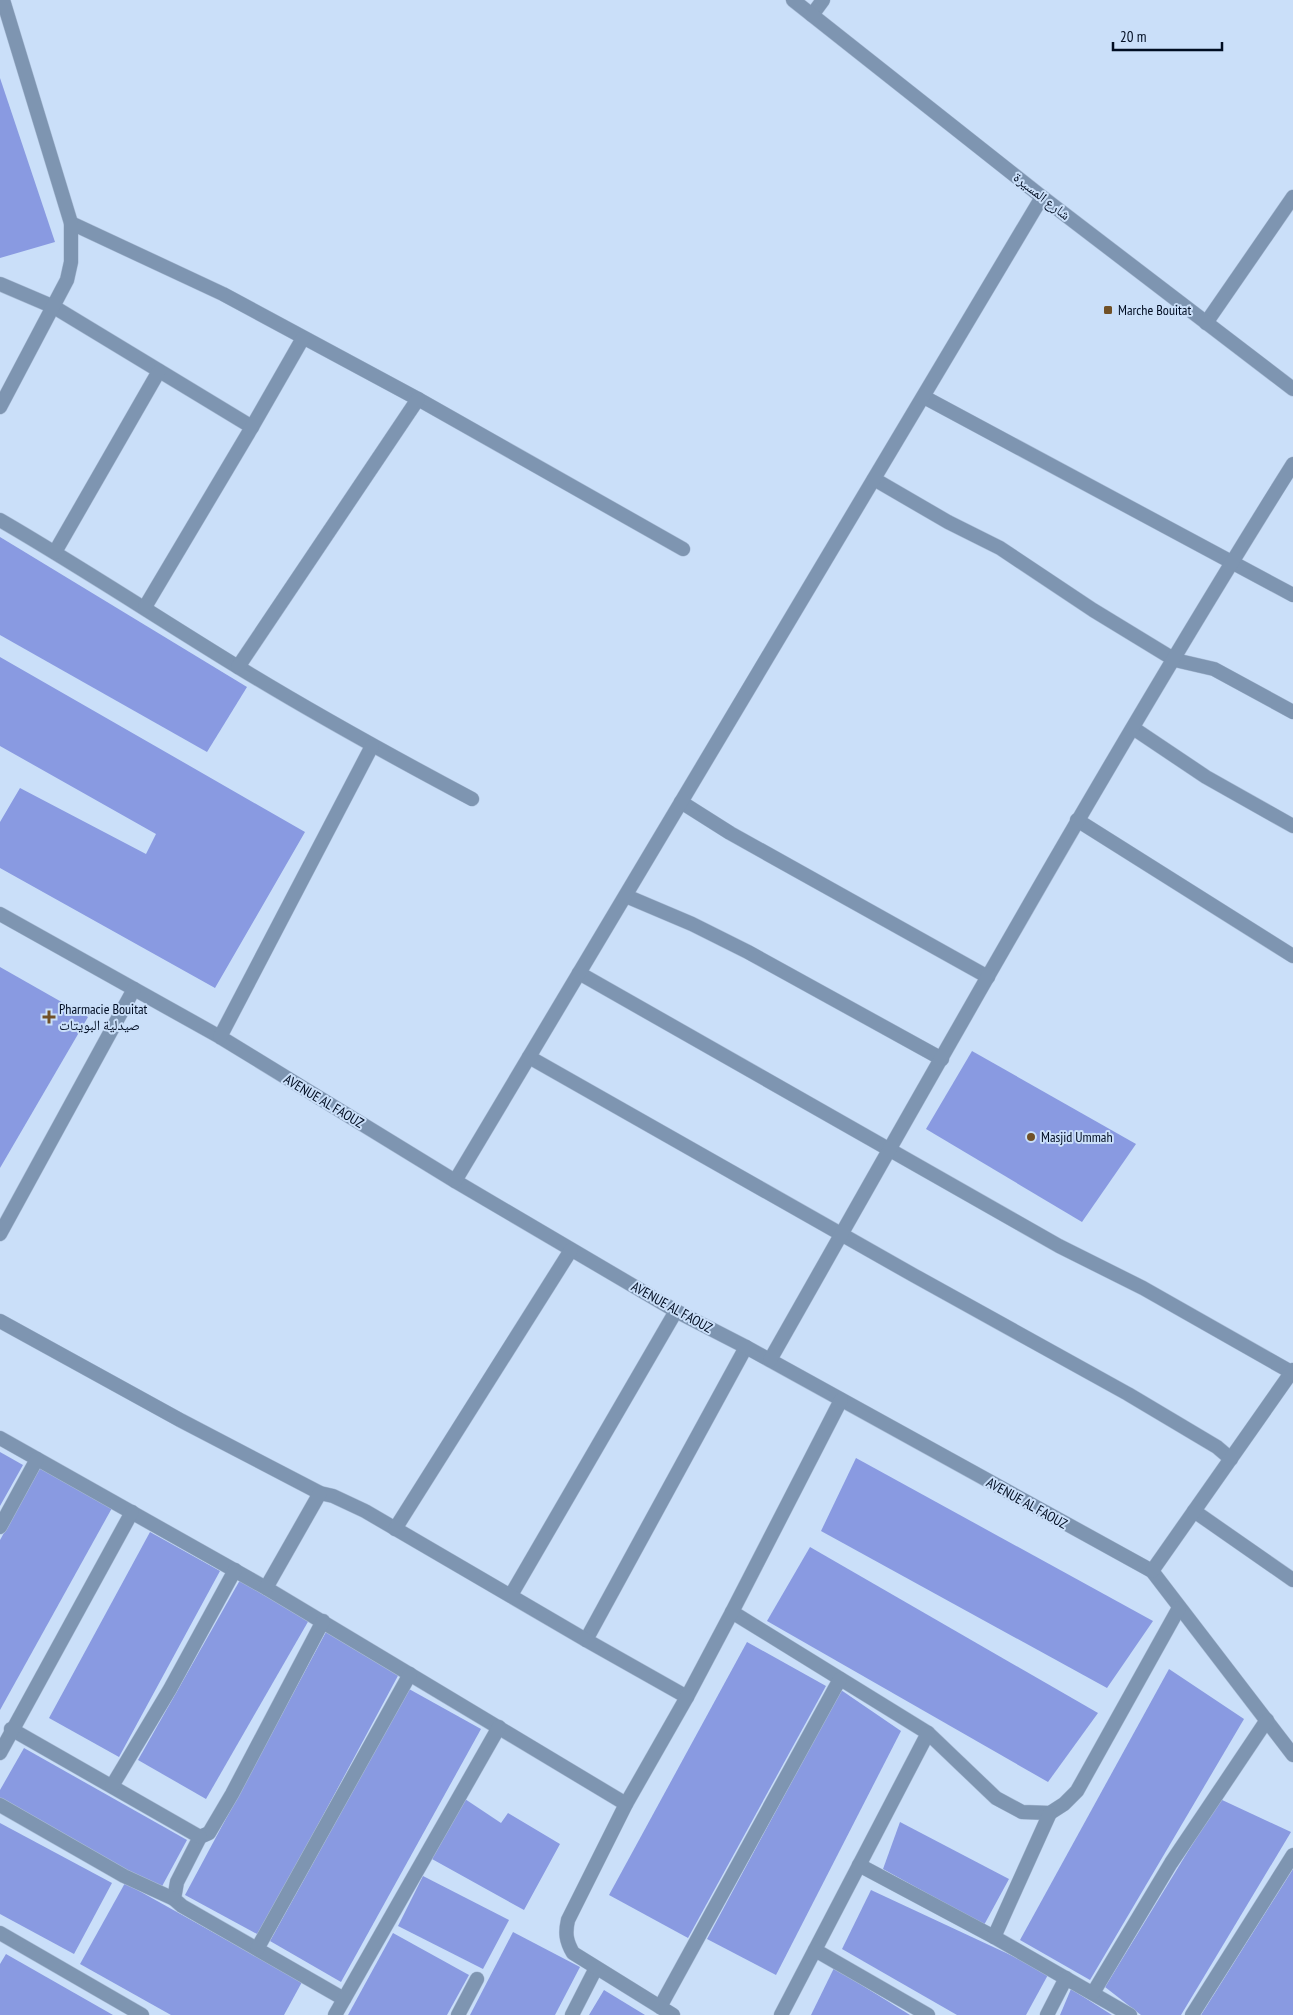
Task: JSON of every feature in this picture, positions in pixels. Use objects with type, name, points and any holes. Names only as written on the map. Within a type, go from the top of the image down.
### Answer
[{"type":"street","points":[[0,407],[54,307],[67,280],[71,262],[71,223],[3,0]]},
{"type":"street","name":"شارع المسيرة","points":[[793,0],[1042,197],[1293,389]]},
{"type":"street","points":[[812,15],[823,0]]},
{"type":"street","points":[[455,1181],[1042,197]]},
{"type":"street","points":[[1206,323],[1293,197]]},
{"type":"street","points":[[71,223],[223,294],[418,399],[683,549]]},
{"type":"street","points":[[0,284],[54,307],[252,427]]},
{"type":"street","points":[[145,607],[303,338]]},
{"type":"street","points":[[55,552],[159,371]]},
{"type":"street","points":[[924,397],[1293,595]]},
{"type":"street","points":[[238,667],[418,399]]},
{"type":"street","points":[[770,1360],[1077,820],[1175,660],[1231,563],[1293,464]]},
{"type":"street","points":[[874,479],[948,522],[1000,548],[1093,610],[1175,660],[1214,669],[1293,712]]},
{"type":"street","points":[[0,520],[145,607],[238,667],[372,746],[472,799]]},
{"type":"street","points":[[1133,728],[1206,776],[1293,826]]},
{"type":"street","points":[[220,1037],[372,746]]},
{"type":"street","points":[[681,802],[730,833],[988,977]]},
{"type":"street","points":[[1077,820],[1293,956]]},
{"type":"street","points":[[626,896],[692,924],[748,952],[942,1059]]},
{"type":"street","name":"AVENUE AL FAOUZ","points":[[0,914],[220,1037],[455,1181],[676,1311],[770,1360],[1152,1571],[1293,1755]]},
{"type":"street","points":[[579,973],[1059,1246],[1151,1292],[1292,1371],[1152,1571]]},
{"type":"street","points":[[1,1228],[134,989]]},
{"type":"street","points":[[529,1057],[1120,1389],[1217,1448],[1231,1459]]},
{"type":"street","points":[[395,1529],[571,1250]]},
{"type":"street","points":[[511,1595],[676,1311]]},
{"type":"street","points":[[0,1320],[180,1420],[320,1493],[333,1496],[365,1511],[586,1640],[688,1697]]},
{"type":"street","points":[[586,1640],[746,1347]]},
{"type":"street","points":[[673,2015],[573,1954],[567,1943],[565,1932],[568,1920],[626,1804],[688,1697],[840,1400]]},
{"type":"street","points":[[0,1438],[236,1570],[626,1804]]},
{"type":"street","points":[[0,1527],[37,1459]]},
{"type":"street","points":[[266,1588],[320,1493]]},
{"type":"street","points":[[1194,1511],[1293,1580]]},
{"type":"street","points":[[0,1752],[132,1512]]},
{"type":"street","points":[[112,1786],[170,1689],[236,1570]]},
{"type":"street","points":[[994,1936],[1050,1813],[1064,1804],[1076,1791],[1179,1608]]},
{"type":"street","points":[[732,1612],[928,1733],[996,1798],[1022,1812],[1050,1813]]},
{"type":"street","points":[[174,1899],[177,1882],[200,1837],[209,1833],[232,1794],[323,1621]]},
{"type":"street","points":[[257,1949],[410,1674]]},
{"type":"street","points":[[660,2007],[840,1679]]},
{"type":"street","points":[[1093,1993],[1171,1864],[1267,1720]]},
{"type":"street","points":[[335,2015],[499,1727]]},
{"type":"street","points":[[11,1729],[200,1837]]},
{"type":"street","points":[[781,2015],[928,1733]]},
{"type":"street","points":[[0,1805],[124,1876],[174,1899],[182,1906],[344,1999]]},
{"type":"street","points":[[1192,2015],[1293,1855]]},
{"type":"street","points":[[859,1865],[994,1936],[1130,2015]]},
{"type":"street","points":[[0,1933],[142,2015]]},
{"type":"street","points":[[815,1950],[928,2015]]},
{"type":"street","points":[[572,2015],[596,1968]]},
{"type":"street","points":[[1047,2015],[1066,1978]]},
{"type":"street","points":[[458,2015],[477,1979]]},
{"type":"building","points":[[0,78],[55,242],[0,258]]},
{"type":"building","points":[[0,537],[247,687],[207,752],[0,635]]},
{"type":"building","points":[[0,657],[305,832],[215,988],[0,868],[0,822],[20,788],[146,854],[156,834],[0,746]]},
{"type":"building","points":[[0,967],[88,1017],[0,1168]]},
{"type":"building","name":"Masjid Ummah","points":[[972,1051],[1136,1144],[1082,1222],[926,1129]]},
{"type":"building","points":[[0,1452],[23,1465],[0,1506]]},
{"type":"building","points":[[856,1458],[1153,1621],[1107,1688],[821,1531]]},
{"type":"building","points":[[40,1468],[112,1508],[0,1710],[0,1540]]},
{"type":"building","points":[[150,1532],[220,1571],[119,1757],[49,1718]]},
{"type":"building","points":[[810,1547],[1098,1713],[1048,1782],[767,1621]]},
{"type":"building","points":[[240,1580],[309,1620],[206,1799],[138,1760]]},
{"type":"building","points":[[326,1632],[400,1672],[259,1935],[185,1895]]},
{"type":"building","points":[[747,1642],[826,1686],[688,1938],[609,1895]]},
{"type":"building","points":[[1169,1669],[1244,1719],[1090,1980],[1020,1940]]},
{"type":"building","points":[[409,1689],[481,1729],[341,1982],[270,1941]]},
{"type":"building","points":[[841,1690],[901,1731],[776,1975],[707,1939]]},
{"type":"building","points":[[24,1748],[187,1840],[160,1890],[0,1800],[0,1790]]},
{"type":"building","points":[[465,1799],[501,1823],[508,1813],[560,1844],[524,1910],[432,1859]]},
{"type":"building","points":[[1220,1799],[1291,1832],[1181,2015],[1141,2015],[1105,1987]]},
{"type":"building","points":[[900,1822],[1009,1879],[984,1925],[883,1869]]},
{"type":"building","points":[[0,1823],[112,1883],[74,1954],[0,1914]]},
{"type":"building","points":[[1293,1869],[1293,2015],[1201,2015]]},
{"type":"building","points":[[423,1876],[509,1920],[483,1969],[398,1926]]},
{"type":"building","points":[[125,1883],[302,1982],[284,2015],[171,2015],[80,1964]]},
{"type":"building","points":[[871,1890],[1049,1973],[1026,2015],[957,2015],[842,1949]]},
{"type":"building","points":[[513,1932],[580,1967],[555,2015],[470,2015]]},
{"type":"building","points":[[393,1933],[469,1975],[447,2015],[348,2015]]},
{"type":"building","points":[[6,1954],[113,2015],[0,2015],[0,1964]]},
{"type":"building","points":[[834,1968],[910,2015],[811,2015]]},
{"type":"building","points":[[1071,1989],[1112,2015],[1060,2015]]},
{"type":"building","points":[[604,1990],[645,2015],[589,2015]]},
{"type":"place","name":"Marche Bouitat","points":[[1108,310]]},
{"type":"place","name":"Pharmacie Bouitat صيدلية البويتات","points":[[49,1017]]},
{"type":"place","name":"Masjid Ummah","points":[[1031,1137]]}]
